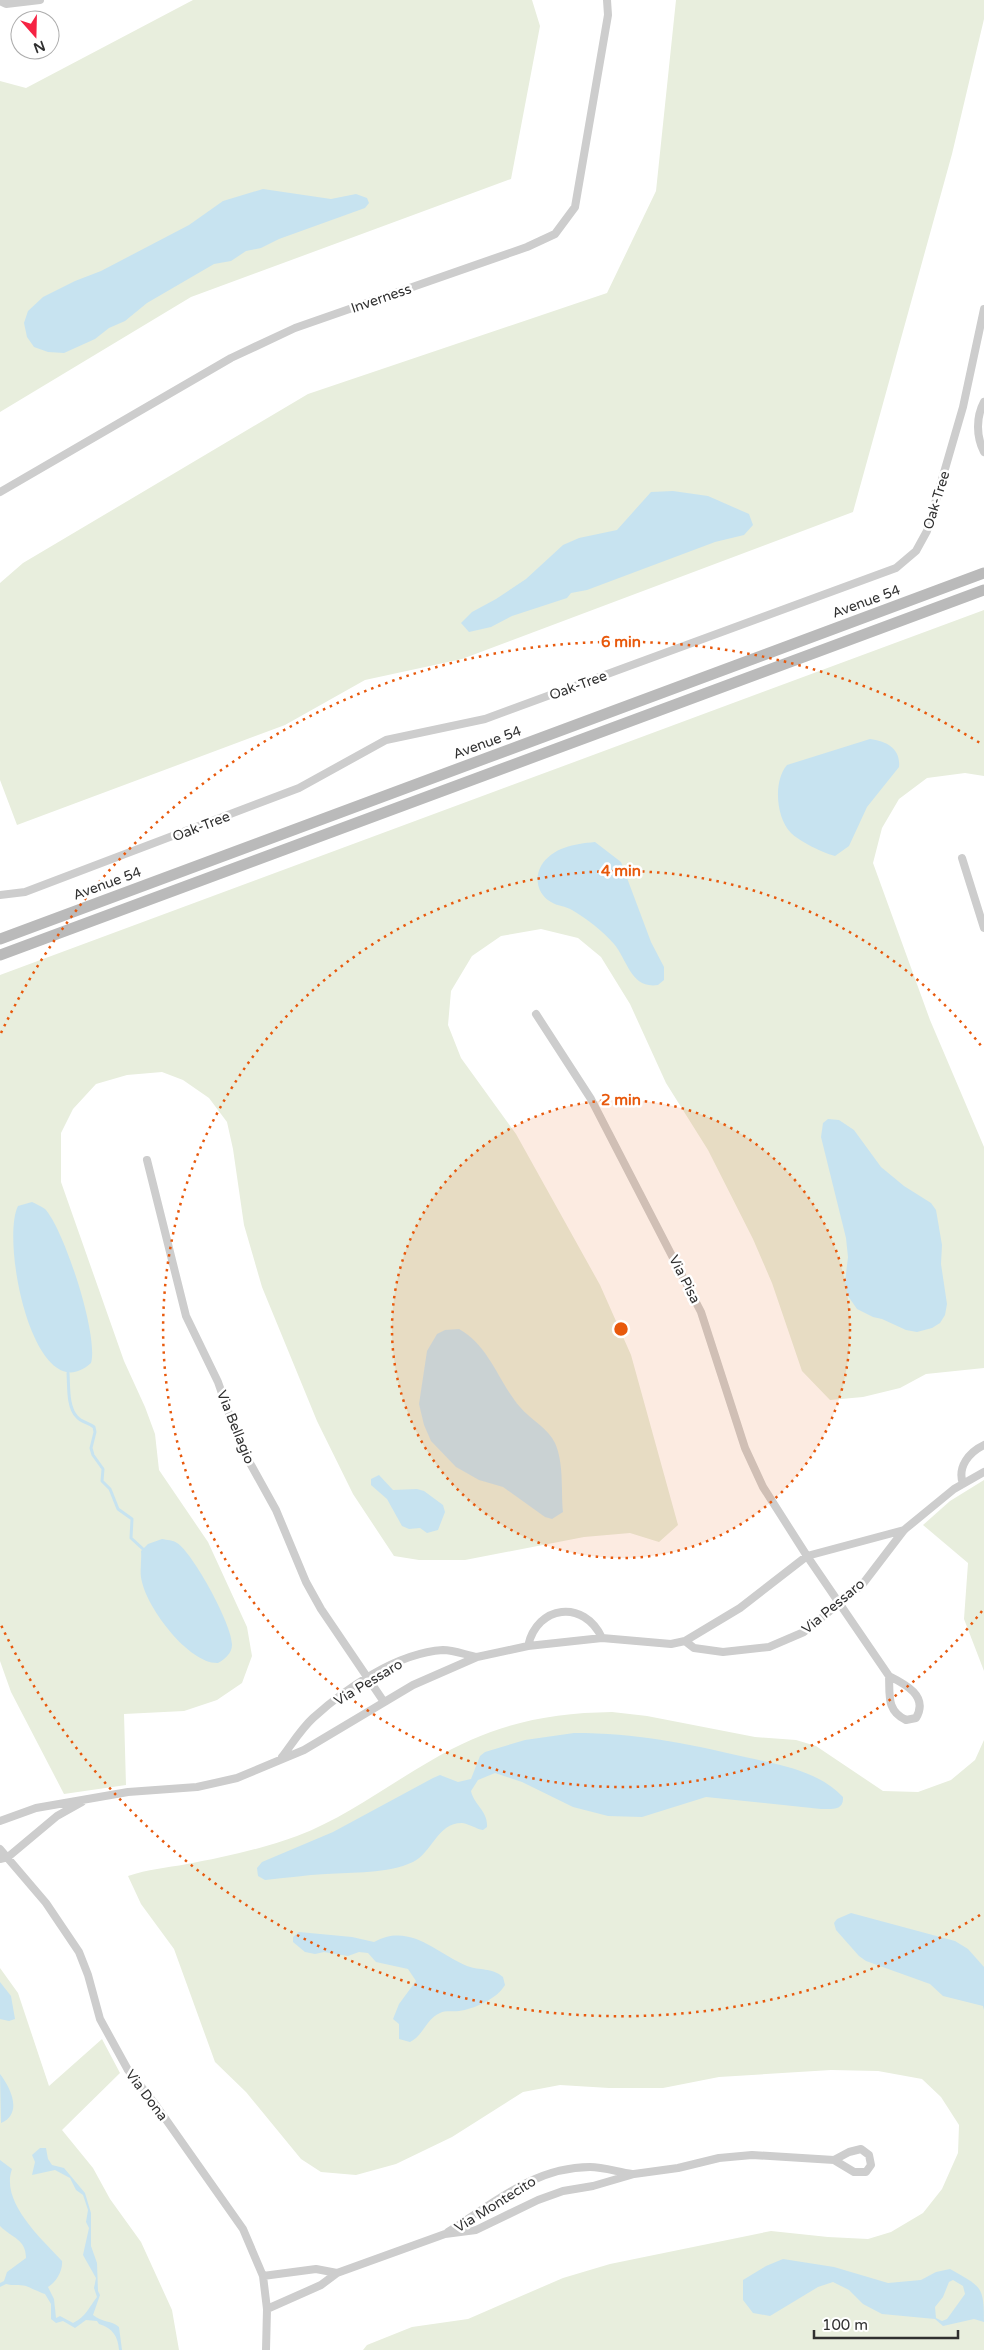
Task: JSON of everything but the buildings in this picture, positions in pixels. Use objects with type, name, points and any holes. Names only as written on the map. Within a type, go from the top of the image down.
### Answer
[{"type":"street","points":[[0,1],[6,4],[40,0]]},
{"type":"street","name":"Inverness","points":[[0,492],[231,358],[295,328],[527,247],[555,234],[575,207],[608,15],[607,0]]},
{"type":"street","name":"Oak-Tree","points":[[0,895],[25,892],[299,788],[386,740],[485,719],[896,568],[916,551],[928,531],[964,407],[984,309]]},
{"type":"street","points":[[984,402],[978,426],[984,452]]},
{"type":"street","name":"Avenue 54","points":[[0,939],[984,573]]},
{"type":"street","points":[[0,955],[984,590]]},
{"type":"street","points":[[962,858],[984,928]]},
{"type":"street","name":"Via Pisa","points":[[536,1014],[591,1099],[691,1291],[701,1312],[745,1448],[763,1487],[806,1556],[889,1676]]},
{"type":"street","name":"Via Bellagio","points":[[147,1160],[186,1316],[218,1382],[240,1445],[276,1510],[306,1582],[321,1609],[384,1702]]},
{"type":"street","points":[[963,1484],[961,1470],[965,1462],[972,1453],[984,1445]]},
{"type":"street","name":"Via Pessaro","points":[[684,1641],[694,1648],[723,1652],[769,1647],[804,1632],[862,1585],[904,1530],[963,1484],[984,1472]]},
{"type":"street","name":"Via Pessaro","points":[[0,1821],[36,1808],[128,1792],[197,1787],[237,1778],[304,1750],[413,1686],[477,1657],[528,1646],[602,1638],[671,1644],[684,1641],[740,1608],[806,1556],[904,1530]]},
{"type":"street","points":[[528,1646],[531,1634],[537,1625],[547,1617],[569,1611],[581,1614],[592,1622],[602,1638]]},
{"type":"street","name":"Via Pessaro","points":[[281,1759],[312,1719],[345,1692],[395,1662],[419,1653],[445,1650],[477,1657]]},
{"type":"street","points":[[889,1676],[908,1686],[918,1697],[920,1711],[916,1718],[906,1720],[895,1714],[891,1706],[889,1676]]},
{"type":"street","name":"Via Pessaro","points":[[4,1858],[57,1816],[88,1799]]},
{"type":"street","name":"Via Dona","points":[[0,1848],[4,1858],[46,1903],[79,1952],[88,1975],[100,2018],[108,2037],[128,2070],[155,2104],[243,2229],[263,2276],[267,2309],[266,2350]]},
{"type":"street","name":"Via Montecito","points":[[445,2234],[476,2230],[538,2200],[563,2191],[593,2186],[634,2174],[678,2168],[719,2158],[752,2155],[834,2160],[854,2172],[860,2173],[866,2172],[871,2165],[869,2155],[861,2149],[849,2152],[834,2160]]},
{"type":"street","name":"Via Montecito","points":[[267,2309],[321,2286],[338,2273],[445,2234],[534,2178],[560,2170],[590,2167],[634,2174]]},
{"type":"street","name":"Via Montecito","points":[[263,2276],[316,2269],[338,2273]]},
{"type":"green space","points":[[193,0],[532,0],[540,26],[511,179],[191,297],[0,412],[0,81],[26,88]]},
{"type":"green space","points":[[676,0],[984,0],[984,19],[952,154],[853,512],[462,659],[365,680],[285,725],[17,825],[0,780],[0,583],[23,563],[308,394],[607,293],[656,191]]},
{"type":"green space","points":[[984,610],[984,776],[965,773],[927,778],[899,799],[882,828],[873,863],[930,1020],[984,1147],[984,1368],[926,1374],[900,1388],[863,1397],[830,1400],[802,1371],[772,1283],[753,1239],[708,1150],[666,1083],[630,1004],[601,957],[578,938],[541,929],[501,936],[472,956],[451,991],[448,1025],[461,1058],[516,1134],[600,1285],[631,1355],[678,1525],[659,1542],[630,1533],[584,1537],[465,1560],[419,1560],[394,1556],[353,1494],[317,1421],[262,1287],[244,1225],[233,1149],[227,1122],[209,1098],[183,1080],[162,1072],[127,1075],[96,1084],[73,1109],[61,1133],[61,1182],[124,1361],[155,1434],[159,1470],[208,1542],[247,1627],[252,1656],[242,1683],[217,1700],[184,1711],[124,1714],[126,1785],[64,1794],[11,1692],[0,1661],[0,975]]},
{"type":"green space","points":[[984,1480],[984,1671],[964,1619],[968,1563],[923,1525],[950,1501]]},
{"type":"green space","points":[[612,1712],[647,1716],[755,1737],[796,1740],[816,1746],[883,1791],[918,1792],[951,1780],[975,1760],[984,1740],[984,2350],[363,2350],[367,2345],[412,2327],[468,2319],[563,2278],[610,2264],[771,2231],[868,2239],[891,2232],[923,2213],[942,2189],[958,2153],[959,2125],[941,2097],[922,2079],[878,2071],[831,2070],[719,2077],[663,2088],[609,2088],[560,2085],[523,2092],[452,2137],[396,2164],[356,2175],[321,2172],[301,2159],[246,2092],[215,2062],[174,1949],[141,1904],[128,1876],[150,1870],[200,1862],[271,1845],[315,1829],[349,1811],[454,1748],[497,1730],[541,1718]]},
{"type":"green space","points":[[0,1968],[18,1993],[49,2086],[102,2039],[120,2073],[62,2130],[93,2168],[110,2199],[141,2242],[172,2310],[179,2350],[0,2350]]},
{"type":"water","points":[[263,189],[331,199],[356,194],[367,198],[369,203],[365,208],[279,239],[261,248],[246,251],[231,261],[214,264],[147,303],[125,321],[109,328],[95,339],[64,353],[48,352],[34,347],[27,337],[24,323],[28,311],[43,297],[75,281],[101,271],[189,225],[223,201]]},
{"type":"water","points":[[673,491],[708,496],[749,514],[753,525],[744,535],[715,542],[587,590],[571,593],[567,598],[512,616],[491,627],[469,632],[461,623],[472,612],[526,579],[563,545],[579,538],[617,530],[651,492]]},
{"type":"water","points":[[870,739],[892,747],[898,755],[899,767],[867,807],[849,846],[835,856],[812,846],[791,833],[782,818],[778,799],[780,780],[787,765]]},
{"type":"water","points":[[595,842],[621,862],[651,942],[664,967],[664,980],[658,985],[642,983],[631,972],[619,951],[605,934],[572,910],[551,902],[540,891],[538,876],[541,866],[546,860],[558,851],[572,845]]},
{"type":"water","points":[[828,1119],[839,1120],[854,1130],[881,1167],[904,1186],[931,1203],[936,1210],[942,1245],[941,1264],[947,1304],[945,1315],[940,1323],[932,1328],[917,1332],[906,1330],[857,1309],[848,1296],[845,1282],[848,1257],[846,1238],[821,1137],[823,1123]]},
{"type":"water","points":[[32,1202],[45,1209],[53,1220],[70,1259],[85,1308],[90,1330],[91,1363],[71,1372],[53,1365],[39,1345],[27,1317],[18,1285],[14,1253],[14,1225],[18,1206]]},
{"type":"water","points":[[459,1329],[469,1336],[486,1354],[520,1407],[544,1428],[555,1443],[560,1459],[563,1512],[552,1519],[545,1517],[503,1487],[479,1480],[456,1467],[431,1441],[424,1425],[419,1404],[427,1351],[437,1334],[445,1330]]},
{"type":"water","points":[[379,1475],[393,1490],[417,1489],[424,1491],[443,1505],[445,1512],[438,1530],[427,1533],[420,1528],[409,1529],[402,1526],[387,1499],[371,1485],[371,1479]]},
{"type":"water","points":[[162,1539],[175,1542],[184,1549],[202,1575],[226,1622],[231,1636],[231,1651],[228,1656],[218,1663],[207,1661],[195,1655],[183,1645],[161,1620],[146,1593],[141,1578],[141,1551],[148,1544]]},
{"type":"water","points":[[574,1733],[597,1733],[660,1740],[785,1766],[822,1780],[843,1797],[843,1802],[836,1808],[821,1809],[706,1797],[642,1817],[608,1816],[573,1807],[522,1782],[495,1773],[478,1780],[471,1791],[487,1821],[487,1827],[483,1830],[462,1823],[453,1824],[441,1833],[420,1858],[413,1862],[392,1869],[370,1872],[318,1874],[265,1880],[258,1876],[257,1868],[262,1862],[333,1832],[433,1778],[440,1775],[458,1782],[471,1779],[480,1756],[485,1752],[525,1740]]},
{"type":"water","points":[[851,1913],[955,1941],[968,1949],[984,1967],[984,2010],[983,2006],[943,1996],[930,1984],[866,1961],[859,1956],[836,1930],[834,1923],[837,1919]]},
{"type":"water","points":[[299,1932],[352,1937],[374,1942],[399,1935],[411,1937],[467,1966],[490,1970],[499,1974],[503,1977],[505,1985],[497,1995],[478,2006],[459,2011],[442,2012],[435,2016],[418,2036],[410,2042],[399,2039],[399,2024],[393,2019],[399,2004],[416,1981],[408,1969],[376,1962],[368,1953],[359,1952],[348,1956],[324,1952],[315,1954],[305,1952],[293,1942],[293,1937]]},
{"type":"water","points":[[0,1982],[11,1996],[15,2019],[9,2021],[0,2019]]},
{"type":"water","points":[[0,2074],[8,2086],[13,2100],[12,2114],[1,2123]]},
{"type":"water","points":[[40,2148],[46,2148],[48,2159],[52,2165],[64,2168],[85,2193],[91,2213],[91,2246],[97,2263],[98,2291],[100,2295],[93,2315],[119,2327],[122,2350],[119,2350],[114,2334],[97,2321],[86,2320],[75,2328],[63,2321],[56,2323],[51,2319],[51,2304],[45,2294],[23,2285],[6,2284],[0,2287],[0,2283],[4,2281],[7,2272],[26,2258],[24,2247],[18,2239],[0,2226],[0,2160],[12,2169],[10,2182],[17,2207],[34,2231],[62,2261],[58,2276],[48,2287],[54,2299],[56,2318],[60,2316],[73,2323],[77,2321],[84,2315],[97,2297],[94,2288],[96,2278],[83,2255],[89,2228],[86,2222],[88,2210],[83,2195],[76,2190],[70,2178],[55,2170],[32,2175],[35,2162],[32,2155]]},
{"type":"water","points":[[783,2259],[834,2267],[888,2283],[921,2280],[936,2272],[950,2269],[979,2288],[983,2301],[984,2322],[974,2319],[943,2326],[935,2319],[882,2314],[863,2304],[849,2290],[833,2282],[818,2287],[770,2316],[753,2313],[743,2300],[743,2280],[766,2266]],"holes":[[[953,2280],[963,2286],[965,2294],[947,2319],[942,2321],[936,2318],[935,2307],[943,2297],[949,2282]]]},
{"type":"waterway","points":[[68,1373],[69,1396],[74,1413],[81,1420],[94,1427],[95,1432],[91,1448],[93,1455],[103,1469],[102,1481],[110,1489],[118,1509],[132,1519],[131,1538],[143,1549]]}]
